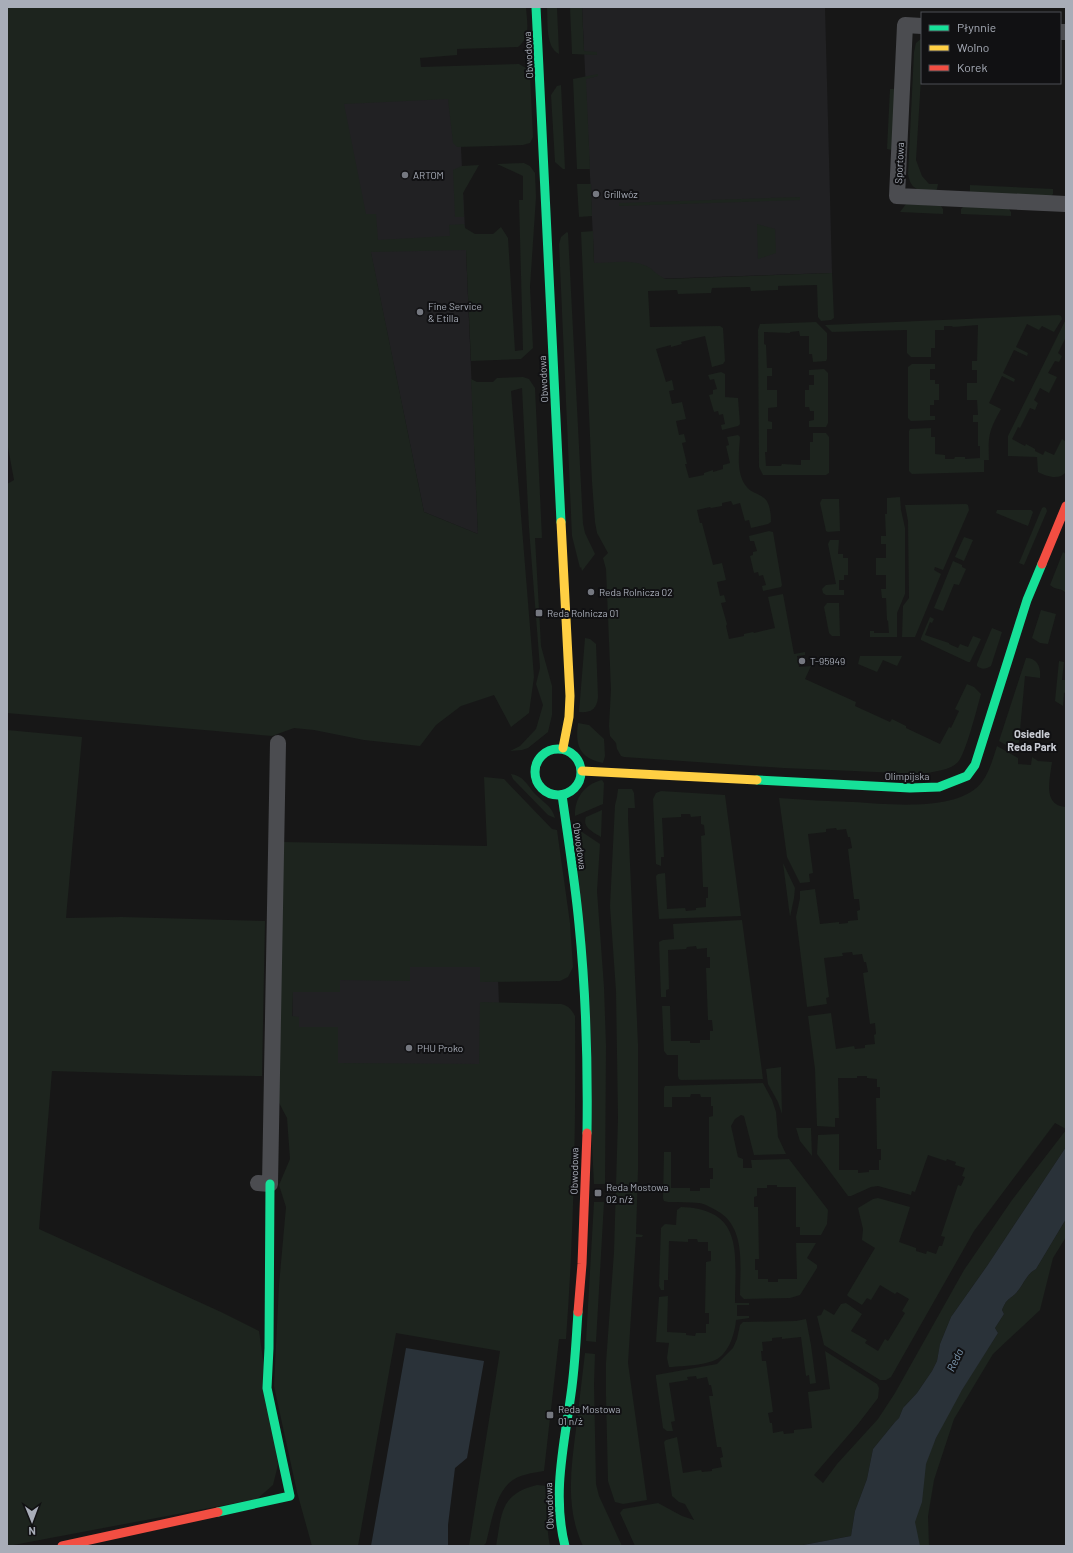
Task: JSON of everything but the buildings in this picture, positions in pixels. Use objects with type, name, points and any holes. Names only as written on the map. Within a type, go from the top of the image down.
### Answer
[{"type":"main road","name":"Obwodowa","points":[[536,7],[570,696],[569,717],[562,748]]},
{"type":"main road","name":"Olimpijska","points":[[582,771],[910,788],[939,787],[967,776],[975,765],[998,687],[1027,600],[1066,506]]},
{"type":"main road","points":[[555,748],[562,748],[570,751],[576,756],[582,771],[581,779],[577,787],[562,795],[555,795],[542,789],[535,776],[537,762],[541,755],[555,748]]},
{"type":"main road","name":"Obwodowa","points":[[562,795],[581,942],[584,992],[586,1095],[584,1196],[578,1318],[572,1384],[558,1491],[561,1535],[565,1546]]},
{"type":"main road","points":[[62,1546],[290,1496],[267,1388],[269,1348],[264,1184]]},
{"type":"street","name":"Sportowa","points":[[921,26],[905,25],[897,196],[1066,204]]},
{"type":"street","points":[[264,1184],[278,743]]},
{"type":"shaded area","points":[[7,7],[526,7],[527,34],[525,39],[518,47],[457,49],[457,55],[420,58],[421,67],[519,64],[526,68],[530,74],[533,137],[530,143],[523,145],[457,147],[453,143],[448,99],[344,104],[366,214],[376,214],[378,240],[450,236],[449,225],[464,224],[465,228],[475,234],[493,234],[501,227],[508,238],[515,351],[523,350],[519,200],[523,200],[523,176],[497,164],[524,163],[530,166],[535,173],[536,197],[530,287],[533,348],[521,359],[471,361],[466,250],[371,252],[424,512],[478,534],[471,379],[477,382],[493,382],[497,378],[523,377],[529,379],[535,388],[542,538],[535,538],[541,646],[552,686],[552,715],[548,732],[528,748],[510,751],[520,746],[536,729],[543,705],[536,684],[540,668],[529,528],[522,388],[511,391],[534,677],[529,713],[511,727],[494,695],[461,706],[436,725],[420,746],[364,740],[314,730],[294,728],[272,736],[7,713],[7,484],[14,480],[7,442]]},
{"type":"shaded area","points":[[547,7],[557,7],[559,54],[551,46],[549,40]]},
{"type":"shaded area","points":[[570,7],[582,7],[584,51],[597,52],[597,55],[572,54]]},
{"type":"shaded area","points":[[582,7],[825,7],[832,273],[595,281]]},
{"type":"shaded area","points":[[921,39],[921,78],[916,160],[922,176],[929,184],[938,184],[936,191],[917,189],[911,184],[908,174],[914,52],[916,43]]},
{"type":"shaded area","points":[[598,74],[598,76],[586,79],[590,169],[577,169],[573,79]]},
{"type":"shaded area","points":[[561,85],[565,169],[555,162],[551,95],[557,86]]},
{"type":"shaded area","points":[[458,86],[478,534],[424,512],[338,93]]},
{"type":"shaded area","points":[[890,89],[898,89],[892,150],[887,149]]},
{"type":"shaded area","points":[[479,165],[463,193],[464,217],[455,217],[453,170],[462,166]]},
{"type":"shaded area","points":[[577,184],[591,184],[592,216],[579,217]]},
{"type":"shaded area","points":[[970,185],[1053,189],[1053,194],[1051,196],[970,193]]},
{"type":"shaded area","points":[[800,197],[800,200],[619,206],[619,203]]},
{"type":"shaded area","points":[[906,204],[941,206],[943,209],[943,214],[900,212]]},
{"type":"shaded area","points":[[964,206],[1009,209],[1011,216],[961,214],[961,209]]},
{"type":"shaded area","points":[[757,224],[775,229],[776,253],[758,259]]},
{"type":"shaded area","points":[[593,231],[594,263],[637,263],[650,268],[665,279],[832,273],[834,318],[831,320],[821,321],[818,317],[817,285],[778,286],[778,290],[751,291],[750,287],[712,288],[711,293],[678,294],[677,290],[648,291],[650,327],[720,326],[723,328],[725,361],[723,364],[712,367],[705,336],[681,342],[682,344],[671,347],[671,345],[656,349],[666,382],[672,380],[674,390],[669,391],[672,404],[682,402],[686,419],[676,421],[679,435],[684,434],[686,442],[682,443],[687,464],[685,464],[689,478],[704,475],[704,473],[713,470],[713,472],[723,469],[723,465],[730,463],[726,446],[729,445],[727,437],[738,435],[740,437],[739,469],[743,481],[750,490],[762,496],[768,502],[770,509],[771,522],[751,528],[749,520],[745,521],[740,503],[733,505],[731,501],[722,503],[722,506],[697,510],[713,565],[722,563],[726,580],[717,582],[720,596],[724,595],[726,602],[721,603],[727,624],[726,626],[729,639],[744,636],[744,634],[775,628],[768,597],[783,594],[794,654],[805,652],[805,655],[797,656],[799,667],[811,666],[805,679],[856,702],[855,706],[890,722],[892,719],[906,726],[906,728],[940,744],[949,727],[951,728],[959,711],[955,709],[967,684],[974,687],[981,694],[964,750],[955,765],[946,769],[923,774],[784,768],[621,756],[617,749],[616,743],[610,736],[609,726],[611,690],[606,569],[603,558],[608,553],[597,533],[592,482],[581,232]]},
{"type":"shaded area","points":[[567,232],[583,524],[585,533],[595,554],[582,571],[572,536],[559,244],[561,237]]},
{"type":"shaded area","points":[[1059,315],[1062,319],[1054,332],[1042,326],[1039,330],[1027,324],[1016,347],[1028,353],[1027,356],[1014,350],[1003,373],[1015,379],[1014,382],[1002,376],[989,403],[1001,409],[990,433],[989,460],[984,460],[984,472],[912,474],[909,471],[910,429],[931,428],[931,437],[935,437],[935,454],[945,455],[945,459],[954,459],[955,457],[965,457],[965,459],[980,458],[980,446],[978,446],[978,422],[973,422],[973,415],[978,415],[977,400],[967,400],[967,383],[977,383],[977,370],[972,370],[972,361],[977,361],[978,325],[953,327],[944,326],[944,330],[935,330],[935,348],[931,348],[931,357],[911,357],[907,353],[907,330],[832,332],[825,325]]},
{"type":"shaded area","points":[[1066,319],[1066,337],[1058,353],[1062,356],[1059,362],[1055,361],[1048,373],[1057,377],[1049,393],[1040,388],[1034,400],[1038,403],[1035,410],[1030,408],[1020,428],[1018,427],[1012,439],[1025,446],[1026,444],[1043,455],[1045,451],[1054,455],[1062,439],[1065,441],[1066,439],[1066,472],[1063,475],[1052,477],[1038,472],[1037,457],[1008,456],[1008,436]]},
{"type":"shaded area","points":[[816,322],[827,333],[826,361],[813,362],[812,354],[809,354],[809,336],[800,336],[799,331],[790,333],[764,332],[767,368],[772,368],[772,376],[767,376],[767,390],[777,390],[777,407],[768,408],[768,421],[772,422],[772,429],[767,429],[767,452],[765,452],[766,466],[781,466],[782,464],[801,465],[801,460],[810,460],[810,442],[813,442],[813,433],[826,433],[829,437],[829,473],[826,475],[763,475],[759,467],[758,330],[760,324]]},
{"type":"shaded area","points":[[912,364],[935,364],[935,369],[930,369],[930,380],[935,380],[935,384],[939,384],[939,400],[934,400],[934,405],[930,405],[930,416],[935,416],[935,420],[911,421],[908,418],[908,367]]},
{"type":"shaded area","points":[[824,369],[828,373],[828,423],[826,427],[809,427],[809,421],[814,420],[814,411],[810,411],[809,407],[805,407],[805,390],[809,390],[809,385],[814,385],[814,375],[809,375],[809,370]]},
{"type":"shaded area","points":[[721,372],[725,374],[725,397],[738,398],[740,424],[738,426],[722,430],[721,425],[725,424],[723,414],[719,415],[718,411],[714,412],[709,395],[713,394],[713,390],[717,389],[714,379],[710,380],[708,375]]},
{"type":"shaded area","points":[[900,497],[905,528],[905,594],[897,613],[897,637],[870,637],[870,631],[874,631],[874,633],[889,633],[886,598],[882,598],[881,589],[886,589],[886,575],[876,575],[876,558],[886,558],[886,544],[881,544],[881,536],[886,536],[885,514],[887,514],[887,498]]},
{"type":"shaded area","points":[[822,499],[839,499],[840,531],[826,531],[820,503]]},
{"type":"shaded area","points":[[905,505],[968,505],[969,510],[943,570],[935,567],[934,570],[941,574],[915,637],[902,637],[903,606],[909,598],[908,521]]},
{"type":"shaded area","points":[[1044,507],[1047,511],[1024,565],[1019,563],[1042,508]]},
{"type":"shaded area","points":[[997,510],[1031,510],[1033,512],[1028,526],[996,513]]},
{"type":"shaded area","points":[[769,531],[773,532],[782,585],[781,587],[763,591],[762,586],[766,585],[763,575],[759,576],[758,572],[754,573],[750,556],[753,555],[753,552],[757,551],[754,541],[750,541],[749,536]]},
{"type":"shaded area","points":[[964,537],[973,540],[964,561],[955,557]]},
{"type":"shaded area","points":[[830,540],[839,540],[838,554],[843,554],[843,558],[848,558],[848,575],[844,575],[844,580],[839,580],[839,590],[844,590],[844,595],[826,595],[823,593],[822,589],[826,585],[836,584],[828,544]]},
{"type":"shaded area","points":[[1063,552],[1066,554],[1066,593],[1063,590],[1054,588],[1050,585]]},
{"type":"shaded area","points":[[953,561],[962,565],[962,567],[966,569],[959,585],[954,584],[943,611],[934,608]]},
{"type":"shaded area","points":[[827,603],[839,603],[840,636],[832,636],[829,633],[824,607]]},
{"type":"shaded area","points":[[1041,610],[1056,614],[1048,644],[1040,643],[1032,638]]},
{"type":"shaded area","points":[[930,617],[934,619],[932,623],[930,622],[925,635],[949,643],[958,648],[960,644],[968,647],[973,636],[981,639],[970,662],[921,640]]},
{"type":"shaded area","points":[[992,628],[1002,632],[991,666],[982,669],[977,666],[977,664]]},
{"type":"shaded area","points":[[585,638],[590,639],[596,644],[598,697],[596,705],[593,709],[587,712],[579,712]]},
{"type":"shaded area","points":[[860,656],[902,656],[897,666],[883,660],[877,672],[858,664]]},
{"type":"shaded area","points":[[1026,658],[1030,658],[1038,664],[1040,678],[1025,676],[1018,752],[999,741]]},
{"type":"shaded area","points":[[1059,661],[1064,662],[1062,680],[1066,680],[1066,692],[1064,693],[1063,706],[1055,701]]},
{"type":"shaded area","points":[[578,723],[589,725],[604,739],[605,756],[603,763],[589,758],[580,749],[577,738]]},
{"type":"shaded area","points":[[7,730],[82,737],[66,918],[122,917],[265,921],[262,1076],[52,1071],[39,1229],[221,1312],[259,1331],[278,1465],[273,1485],[257,1499],[8,1546]]},
{"type":"shaded area","points":[[997,746],[1018,758],[1018,764],[1031,765],[1032,757],[1038,761],[1052,762],[1049,783],[1050,796],[1053,802],[1066,807],[1066,1129],[1055,1123],[974,1231],[891,1377],[886,1380],[880,1380],[824,1345],[817,1316],[821,1315],[824,1309],[834,1315],[841,1304],[846,1303],[862,1314],[851,1331],[867,1340],[865,1343],[878,1351],[885,1339],[888,1341],[905,1313],[902,1311],[909,1299],[897,1292],[895,1294],[880,1285],[871,1300],[867,1298],[862,1305],[847,1295],[875,1248],[862,1240],[863,1229],[858,1208],[873,1199],[878,1198],[910,1207],[899,1242],[916,1248],[916,1251],[926,1254],[927,1251],[936,1254],[939,1246],[942,1246],[945,1237],[941,1236],[958,1185],[961,1186],[965,1177],[962,1176],[965,1168],[955,1165],[956,1162],[947,1159],[946,1161],[928,1155],[915,1192],[912,1191],[911,1195],[878,1186],[871,1187],[848,1196],[817,1154],[818,1135],[839,1134],[839,1170],[858,1170],[858,1173],[869,1172],[869,1170],[879,1170],[881,1149],[877,1149],[876,1098],[880,1098],[880,1087],[877,1087],[877,1079],[867,1078],[867,1076],[857,1076],[857,1078],[838,1078],[839,1118],[835,1118],[835,1127],[817,1126],[815,1069],[808,1016],[831,1013],[836,1049],[854,1046],[855,1049],[865,1048],[865,1045],[875,1044],[875,1023],[870,1024],[863,973],[868,972],[866,962],[864,962],[862,954],[853,955],[852,952],[842,953],[843,956],[824,958],[829,997],[826,998],[827,1004],[807,1007],[796,917],[800,891],[815,889],[820,924],[839,922],[839,924],[858,920],[857,911],[860,910],[859,899],[854,899],[848,849],[852,848],[850,837],[848,837],[846,829],[826,829],[826,832],[808,834],[813,873],[809,874],[810,882],[800,883],[787,857],[779,798],[899,805],[949,801],[963,796],[979,785],[989,769]]},
{"type":"shaded area","points":[[511,774],[525,781],[535,794],[550,808],[555,818],[548,815],[513,779]]},
{"type":"shaded area","points":[[484,777],[504,779],[552,829],[557,830],[570,923],[573,967],[568,977],[560,981],[480,982],[480,967],[410,967],[410,981],[340,980],[340,992],[293,992],[292,1016],[299,1017],[299,1027],[338,1027],[338,1063],[479,1064],[480,1002],[561,1004],[570,1008],[575,1016],[574,1178],[566,1339],[559,1339],[544,1471],[522,1476],[509,1483],[500,1495],[486,1543],[483,1546],[469,1546],[500,1351],[396,1333],[358,1546],[312,1546],[297,1492],[274,1386],[279,1285],[286,1207],[279,1185],[290,1159],[287,1118],[277,1099],[283,842],[487,846]]},
{"type":"shaded area","points":[[602,780],[604,783],[603,804],[575,816],[576,803],[582,793],[590,785]]},
{"type":"shaded area","points":[[618,789],[632,789],[634,793],[635,808],[628,808],[628,818],[638,1044],[638,1170],[636,1234],[643,1235],[642,1237],[636,1237],[628,1363],[647,1500],[623,1504],[615,1502],[608,1481],[606,1396],[606,1363],[614,1252],[618,1118],[616,991],[610,906],[615,805]]},
{"type":"shaded area","points":[[661,791],[725,795],[741,916],[659,919],[656,876],[658,874],[665,873],[667,909],[685,908],[686,911],[696,910],[696,908],[706,907],[706,898],[708,898],[708,887],[703,887],[701,836],[705,835],[704,825],[701,824],[701,816],[691,817],[690,814],[681,814],[681,817],[662,818],[664,857],[661,857],[661,866],[656,864],[653,799],[656,793]]},
{"type":"shaded area","points":[[602,810],[601,837],[589,829],[585,821],[586,817]]},
{"type":"shaded area","points":[[576,828],[600,844],[597,891],[604,987],[606,1046],[605,1184],[594,1184]]},
{"type":"shaded area","points":[[783,863],[795,888],[790,917]]},
{"type":"shaded area","points":[[293,920],[496,925],[502,1082],[292,1077]]},
{"type":"shaded area","points":[[742,920],[763,1079],[681,1080],[678,1076],[678,1055],[667,1055],[664,1051],[662,1006],[670,1006],[671,1041],[690,1041],[690,1043],[700,1043],[700,1040],[710,1040],[710,1031],[713,1031],[712,1020],[708,1020],[706,968],[710,968],[710,957],[707,957],[707,948],[697,949],[696,946],[687,947],[686,949],[668,950],[669,989],[666,990],[666,997],[661,997],[659,942],[674,939],[673,924]]},
{"type":"shaded area","points":[[781,1067],[782,1114],[778,1102],[768,1084],[766,1069]]},
{"type":"shaded area","points":[[763,1083],[772,1100],[776,1112],[778,1137],[786,1154],[754,1155],[744,1116],[741,1115],[735,1119],[731,1126],[738,1157],[743,1159],[743,1168],[752,1168],[751,1160],[789,1159],[828,1210],[827,1224],[821,1235],[800,1235],[800,1227],[796,1227],[796,1187],[777,1187],[777,1185],[767,1185],[767,1188],[757,1188],[757,1196],[754,1197],[754,1207],[758,1207],[759,1259],[755,1259],[755,1270],[758,1270],[758,1279],[768,1279],[768,1282],[778,1282],[778,1279],[797,1279],[796,1243],[816,1243],[807,1258],[817,1265],[817,1268],[800,1295],[790,1298],[744,1299],[740,1295],[740,1249],[738,1238],[728,1219],[704,1204],[691,1202],[668,1202],[664,1201],[663,1198],[664,1152],[671,1152],[671,1188],[690,1188],[690,1191],[700,1191],[700,1188],[710,1188],[710,1179],[713,1179],[713,1168],[709,1168],[709,1117],[713,1116],[711,1097],[701,1097],[700,1094],[691,1094],[690,1097],[672,1097],[672,1107],[664,1107],[664,1088],[665,1086]]},
{"type":"shaded area","points":[[796,1128],[811,1128],[812,1156],[800,1141]]},
{"type":"shaded area","points":[[1066,1130],[1066,1147],[987,1266],[951,1317],[940,1344],[937,1361],[932,1371],[917,1393],[903,1408],[899,1418],[873,1449],[867,1479],[855,1511],[851,1536],[798,1546],[635,1546],[620,1513],[623,1509],[658,1503],[682,1516],[694,1520],[685,1504],[679,1502],[672,1496],[664,1442],[666,1440],[677,1437],[683,1473],[701,1470],[702,1472],[712,1471],[712,1469],[722,1467],[720,1458],[723,1457],[721,1447],[717,1447],[709,1396],[713,1396],[711,1385],[709,1385],[707,1377],[697,1379],[696,1376],[687,1377],[688,1380],[669,1383],[675,1421],[671,1422],[673,1431],[667,1431],[663,1428],[656,1375],[717,1364],[733,1348],[737,1339],[740,1325],[743,1322],[796,1321],[806,1319],[816,1383],[810,1384],[809,1375],[806,1376],[801,1337],[782,1339],[782,1337],[772,1338],[772,1341],[762,1342],[762,1361],[766,1361],[773,1412],[768,1413],[770,1423],[772,1423],[773,1433],[783,1431],[784,1434],[794,1433],[794,1430],[812,1428],[808,1392],[830,1389],[825,1351],[877,1384],[879,1388],[878,1398],[858,1424],[814,1475],[823,1483],[837,1464],[878,1419],[895,1393],[964,1270],[1012,1200]]},
{"type":"shaded area","points":[[594,1202],[604,1202],[596,1342],[586,1341]]},
{"type":"shaded area","points":[[681,1207],[702,1210],[716,1216],[726,1226],[732,1238],[735,1252],[735,1303],[749,1303],[749,1305],[737,1305],[737,1316],[749,1316],[749,1318],[736,1320],[730,1344],[727,1350],[718,1358],[704,1363],[669,1367],[667,1358],[669,1343],[656,1342],[659,1297],[668,1296],[667,1332],[686,1333],[686,1335],[695,1336],[696,1333],[706,1333],[706,1324],[709,1324],[709,1313],[705,1313],[706,1262],[711,1261],[711,1251],[708,1251],[708,1242],[698,1242],[697,1239],[688,1239],[688,1242],[669,1241],[668,1280],[664,1280],[664,1290],[661,1290],[659,1286],[661,1228],[665,1224],[676,1225],[677,1210]]},
{"type":"shaded area","points":[[1066,1219],[1066,1237],[1053,1258],[1040,1310],[993,1354],[954,1419],[934,1480],[928,1516],[929,1546],[903,1546],[917,1491],[930,1451],[936,1438],[965,1384],[998,1333],[995,1328],[1004,1314],[1002,1310],[1005,1303],[1013,1296],[1027,1277],[1036,1269]]},
{"type":"shaded area","points":[[585,1353],[595,1354],[594,1384],[596,1484],[599,1496],[622,1546],[583,1546],[577,1532],[574,1517],[571,1474]]},
{"type":"shaded area","points":[[537,1485],[548,1486],[547,1524],[550,1546],[496,1546],[502,1515],[509,1500],[525,1489]]},
{"type":"water","name":"Reda","points":[[1066,1147],[1066,1219],[1036,1269],[1027,1277],[1013,1296],[1005,1303],[1002,1310],[1004,1314],[995,1328],[998,1333],[962,1390],[936,1438],[926,1464],[922,1502],[915,1522],[920,1546],[798,1546],[851,1536],[855,1511],[867,1479],[873,1449],[899,1418],[903,1408],[917,1393],[932,1371],[937,1361],[940,1344],[951,1317],[987,1266]]},
{"type":"water","points":[[406,1348],[484,1361],[467,1458],[455,1468],[448,1525],[448,1546],[371,1546]]},
{"type":"traffic: fast","points":[[536,7],[561,522]]},
{"type":"traffic: fast","points":[[757,780],[910,788],[939,787],[967,776],[975,765],[1027,600],[1042,564]]},
{"type":"traffic: fast","points":[[563,749],[575,755],[580,763],[581,772],[580,781],[575,789],[567,794],[553,795],[541,789],[536,781],[535,767],[541,755],[549,750],[563,749]]},
{"type":"traffic: fast","points":[[562,795],[576,892],[585,1002],[587,1133]]},
{"type":"traffic: fast","points":[[218,1512],[290,1496],[267,1388],[269,1348],[270,1184]]},
{"type":"traffic: fast","points":[[565,1546],[559,1508],[560,1470],[574,1374],[578,1312]]},
{"type":"traffic: slow","points":[[561,522],[570,696],[569,717],[563,748]]},
{"type":"traffic: slow","points":[[582,771],[757,780]]},
{"type":"traffic: jam","points":[[1042,564],[1066,506]]},
{"type":"traffic: jam","points":[[578,1312],[582,1264],[587,1133]]},
{"type":"traffic: jam","points":[[62,1546],[218,1512]]},
{"type":"place","name":"ARTOM","points":[[405,175]]},
{"type":"place","name":"Grillwóz","points":[[596,194]]},
{"type":"place","name":"Fine Service & Etilla","points":[[420,312]]},
{"type":"place","name":"Reda Rolnicza 02","points":[[591,592]]},
{"type":"place","name":"Reda Rolnicza 01","points":[[539,613]]},
{"type":"place","name":"T-95949","points":[[802,661]]},
{"type":"place","name":"PHU Proko","points":[[409,1048]]},
{"type":"place","name":"Reda Mostowa 02 n/ż","points":[[598,1193]]},
{"type":"place","name":"Reda Mostowa 01 n/ż","points":[[550,1415]]},
{"type":"district","name":"Osiedle Reda Park","points":[[1032,740]]}]
